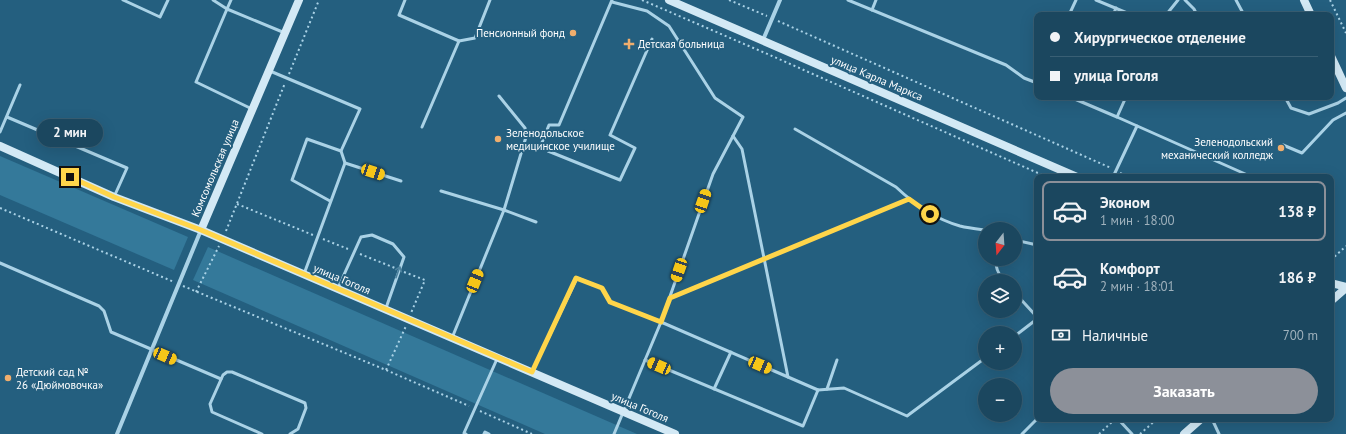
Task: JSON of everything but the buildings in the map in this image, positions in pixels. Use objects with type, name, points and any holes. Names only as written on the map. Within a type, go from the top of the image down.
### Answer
[{"type":"main road","name":"Комсомольская улица","points":[[201,230],[299,0]]},
{"type":"main road","name":"улица Карла Маркса","points":[[668,0],[1067,174]]},
{"type":"main road","points":[[1304,0],[1310,12]]},
{"type":"main road","points":[[1334,62],[1346,88]]},
{"type":"main road","name":"улица Гоголя","points":[[0,146],[114,197],[201,230],[675,434]]},
{"type":"main road","points":[[1334,284],[1346,287]]},
{"type":"main road","points":[[1334,298],[1346,287]]},
{"type":"main road","points":[[1184,434],[1198,422]]},
{"type":"street","points":[[763,41],[780,0]]},
{"type":"street","name":"Комсомольская улица","points":[[117,434],[201,230]]},
{"type":"lane","points":[[123,0],[160,17],[168,0]]},
{"type":"lane","points":[[213,0],[227,9],[285,33]]},
{"type":"lane","points":[[231,0],[196,82],[252,109]]},
{"type":"lane","points":[[405,0],[399,15],[459,41],[475,38],[490,0]]},
{"type":"lane","points":[[848,0],[1006,65],[1024,78],[1034,82]]},
{"type":"lane","points":[[872,10],[876,0]]},
{"type":"lane","points":[[1070,12],[1076,0]]},
{"type":"lane","points":[[1096,0],[1125,12]]},
{"type":"lane","points":[[1168,12],[1178,0]]},
{"type":"lane","points":[[1185,0],[1195,12]]},
{"type":"lane","points":[[1236,0],[1242,12]]},
{"type":"lane","points":[[614,434],[661,322],[713,174],[743,117],[715,98],[669,26],[647,11],[612,1],[559,125],[549,125],[541,145],[548,151],[620,180],[635,148],[610,135],[652,39]]},
{"type":"lane","points":[[1114,12],[1116,8]]},
{"type":"lane","points":[[422,127],[459,41]]},
{"type":"lane","points":[[269,71],[360,109],[341,151],[345,163],[330,200],[304,274]]},
{"type":"lane","points":[[0,132],[20,85]]},
{"type":"lane","points":[[452,338],[504,210],[526,137],[525,128],[499,96]]},
{"type":"lane","points":[[1287,100],[1291,108],[1309,114],[1338,103],[1346,98]]},
{"type":"lane","points":[[1077,100],[1245,174]]},
{"type":"lane","points":[[1117,117],[1125,100]]},
{"type":"lane","points":[[1283,145],[1302,153],[1333,120],[1346,113]]},
{"type":"lane","points":[[7,117],[127,168],[114,197]]},
{"type":"lane","points":[[1114,174],[1137,126]]},
{"type":"lane","points":[[795,128],[896,187],[909,199],[930,214],[960,226],[978,229]]},
{"type":"lane","points":[[733,136],[742,149],[788,377]]},
{"type":"lane","points":[[330,200],[292,180],[308,139],[341,151]]},
{"type":"lane","points":[[345,163],[401,181]]},
{"type":"lane","points":[[440,191],[504,210],[536,222]]},
{"type":"lane","points":[[670,298],[909,199]]},
{"type":"lane","points":[[338,289],[361,237],[372,235],[393,244],[404,257],[385,309]]},
{"type":"lane","points":[[1022,242],[1034,244]]},
{"type":"lane","points":[[0,263],[99,306],[104,311],[111,332],[221,379]]},
{"type":"lane","points":[[532,372],[576,278],[602,288],[610,302],[661,322],[818,390],[844,388],[907,416],[978,363]]},
{"type":"lane","points":[[1022,301],[1034,315]]},
{"type":"lane","points":[[1022,330],[1034,320]]},
{"type":"lane","points":[[714,389],[731,352]]},
{"type":"lane","points":[[466,434],[464,433],[497,358]]},
{"type":"lane","points":[[645,360],[803,426],[818,390]]},
{"type":"lane","points":[[827,389],[837,360]]},
{"type":"lane","points":[[262,434],[212,412],[210,404],[225,373],[231,372],[305,403],[306,408],[298,429],[290,434]]},
{"type":"lane","points":[[1022,434],[1035,422]]},
{"type":"lane","points":[[1120,422],[1132,434]]},
{"type":"lane","points":[[1213,422],[1219,434]]},
{"type":"lane","points":[[484,434],[485,432],[489,434]]},
{"type":"path","points":[[226,231],[319,0]]},
{"type":"path","points":[[642,0],[1040,174]]},
{"type":"path","points":[[729,0],[1123,174]]},
{"type":"path","points":[[1330,0],[1346,33]]},
{"type":"path","points":[[237,204],[425,280]]},
{"type":"path","points":[[0,208],[196,292],[386,370],[532,434]]},
{"type":"path","points":[[196,292],[222,239]]},
{"type":"path","points":[[1334,257],[1346,246]]},
{"type":"path","points":[[1099,434],[1113,422]]},
{"type":"path","points":[[1140,434],[1154,422]]},
{"type":"shaded area","points":[[0,156],[188,237],[174,270],[0,195]]},
{"type":"shaded area","points":[[208,247],[637,434],[545,434],[193,280]]},
{"type":"place","name":"Пенсионный фонд","points":[[573,33]]},
{"type":"place","name":"Детская больница","points":[[629,44]]},
{"type":"place","name":"Зеленодольское медицинское училище","points":[[498,139]]},
{"type":"place","name":"Зеленодольский механический колледж","points":[[1281,148]]},
{"type":"place","name":"Детский сад № 26 «Дюймовочка»","points":[[8,378]]},
{"type":"route","points":[[70,177],[114,197],[201,230],[532,372],[576,278],[602,288],[610,302],[661,322],[670,298],[909,199],[930,214]]}]
